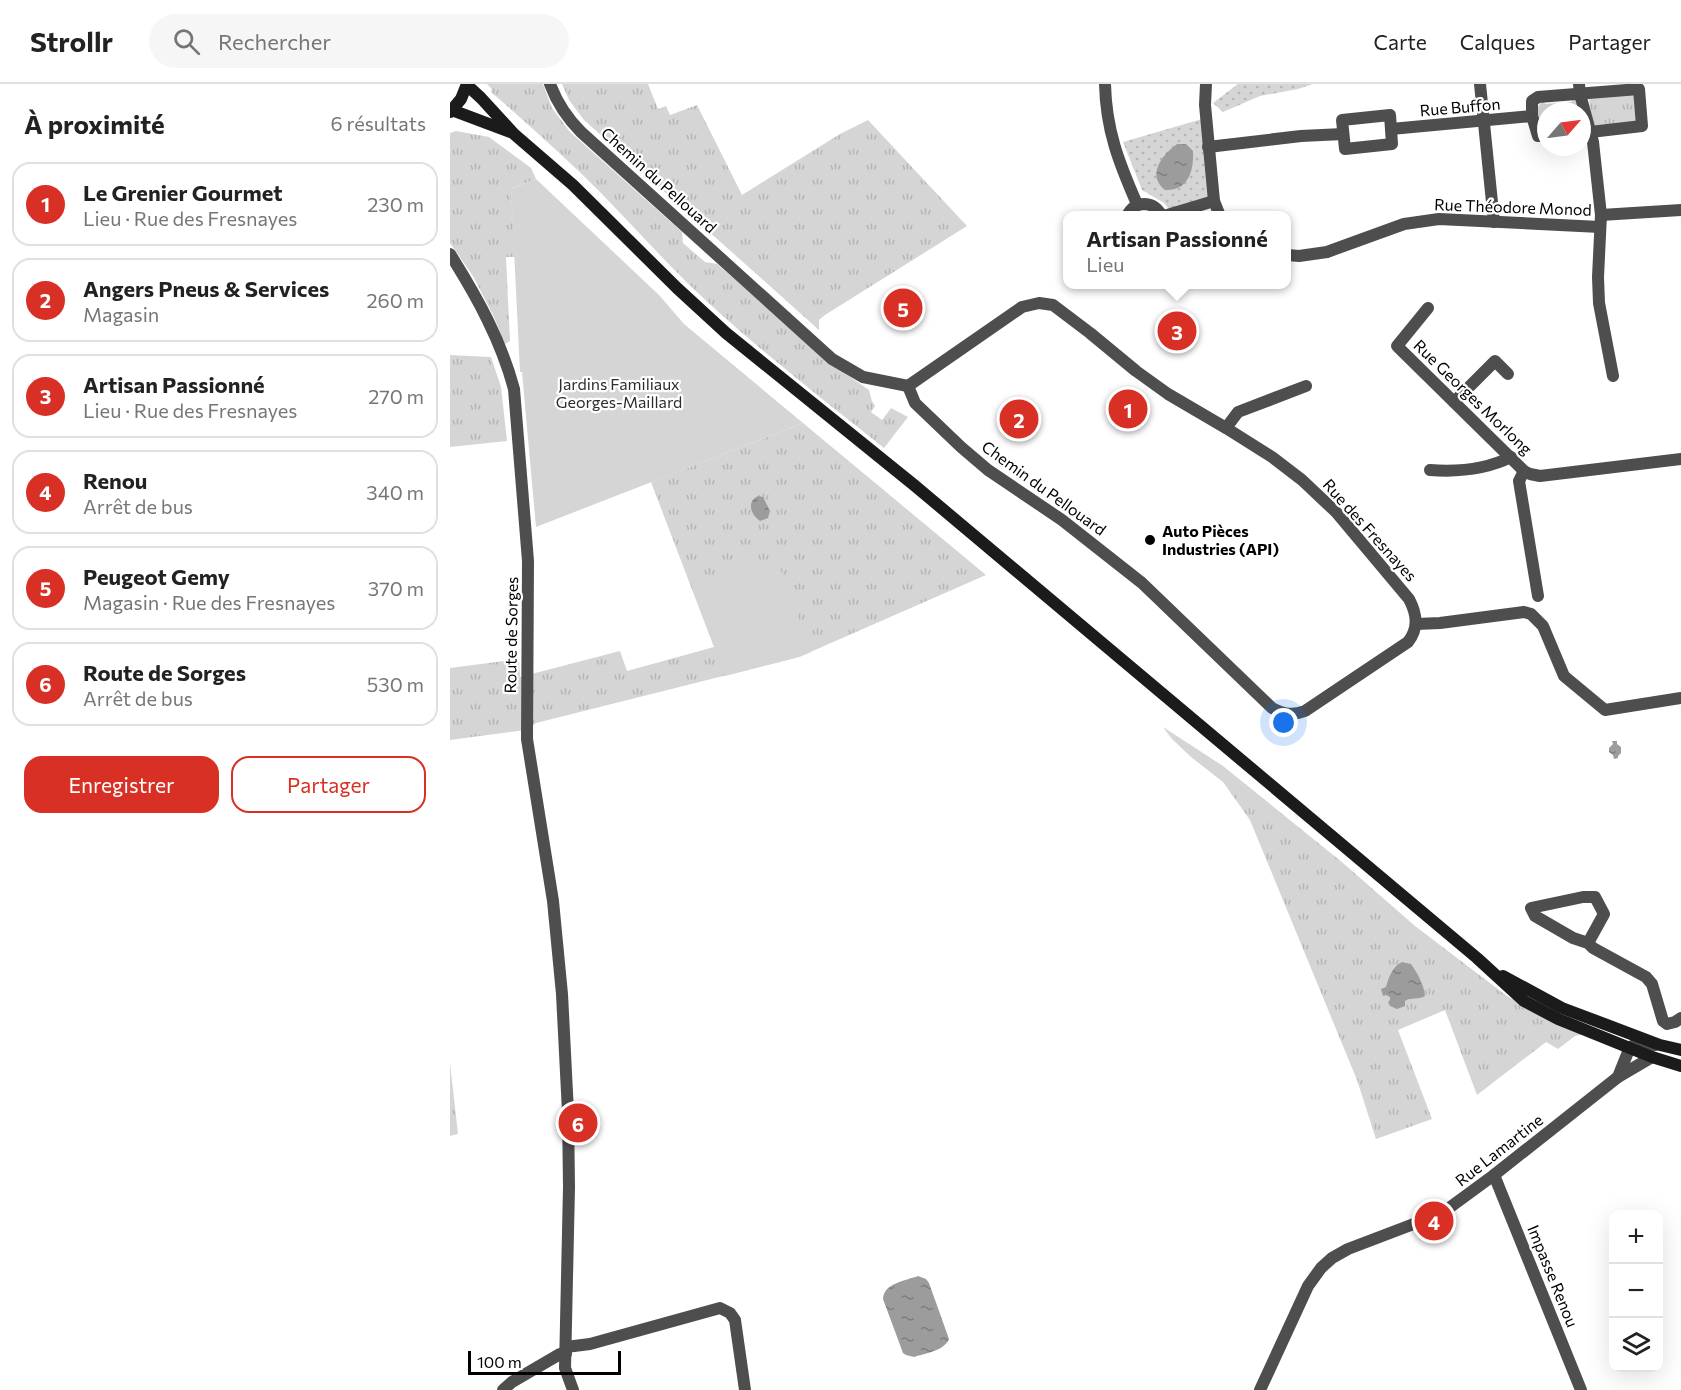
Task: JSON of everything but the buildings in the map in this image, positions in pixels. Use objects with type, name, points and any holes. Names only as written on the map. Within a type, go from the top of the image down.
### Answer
[{"type":"main road","points":[[514,134],[451,111],[461,99],[467,85],[514,134],[573,185],[726,333],[914,485],[1491,969],[1524,1001],[1558,1019],[1681,1066]]},
{"type":"main road","points":[[1491,969],[1562,1008],[1660,1045],[1681,1050]]},
{"type":"street","name":"Chemin du Pellouard","points":[[550,84],[556,101],[569,120],[581,132],[832,359],[863,378],[908,386],[915,403],[961,447],[988,470],[1062,520],[1142,583],[1272,708],[1285,714],[1305,711],[1404,645],[1413,634],[1416,624]]},
{"type":"street","points":[[1105,84],[1108,126],[1120,165],[1137,204]]},
{"type":"street","points":[[1206,84],[1208,147],[1214,201],[1218,211]]},
{"type":"street","points":[[1479,84],[1494,222]]},
{"type":"street","points":[[1537,133],[1532,116],[1532,101],[1538,97],[1580,89],[1639,88],[1642,126],[1591,132]]},
{"type":"street","points":[[1390,115],[1392,144],[1345,149],[1343,134],[1342,120],[1390,115]]},
{"type":"street","name":"Rue Buffon","points":[[1391,129],[1532,116]]},
{"type":"street","points":[[1208,147],[1301,136],[1343,134]]},
{"type":"street","points":[[1591,156],[1600,221],[1599,303],[1613,376]]},
{"type":"street","points":[[1180,211],[1214,201]]},
{"type":"street","points":[[1130,211],[1137,204],[1149,204],[1155,206],[1159,211]]},
{"type":"street","name":"Rue Théodore Monod","points":[[1291,255],[1327,252],[1421,220],[1600,221],[1681,210]]},
{"type":"street","name":"Route de Sorges","points":[[450,254],[472,288],[495,334],[507,363],[514,389],[528,561],[527,739],[553,901],[562,994],[569,1177],[565,1368],[573,1390]]},
{"type":"street","name":"Rue des Fresnayes","points":[[908,386],[1022,306],[1039,303],[1053,305],[1168,394],[1227,428],[1272,457],[1302,480],[1336,513],[1409,599],[1414,610],[1416,624]]},
{"type":"street","name":"Rue Georges Morlong","points":[[1428,308],[1397,346],[1524,471],[1540,476],[1681,459]]},
{"type":"street","points":[[1454,402],[1495,361],[1508,374]]},
{"type":"street","points":[[1227,428],[1238,412],[1306,386]]},
{"type":"street","points":[[1430,470],[1448,471],[1497,464],[1511,457]]},
{"type":"street","points":[[1524,471],[1519,481],[1538,596]]},
{"type":"street","points":[[1416,624],[1524,612],[1531,614],[1543,626],[1564,675],[1605,710],[1681,698]]},
{"type":"street","points":[[1588,943],[1604,914],[1595,897],[1583,897],[1531,908],[1535,916],[1573,938],[1588,943],[1646,977],[1652,984],[1663,1021],[1667,1024],[1681,1018]]},
{"type":"street","points":[[1630,1047],[1636,1044],[1660,1045]]},
{"type":"street","name":"Rue Lamartine","points":[[1618,1077],[1630,1047]]},
{"type":"street","name":"Rue Lamartine","points":[[1260,1390],[1308,1286],[1321,1268],[1332,1258],[1347,1249],[1431,1217],[1465,1197],[1618,1077],[1652,1056]]},
{"type":"street","name":"Impasse Renou","points":[[1494,1175],[1581,1390]]},
{"type":"street","points":[[503,1390],[512,1382],[566,1350],[720,1308],[730,1313],[735,1320],[746,1390]]},
{"type":"green space","points":[[487,84],[543,84],[552,108],[570,132],[682,232],[683,243],[705,262],[717,264],[840,370],[869,390],[875,406],[871,412],[882,420],[891,408],[908,417],[884,448],[776,362],[714,308],[616,208],[491,92],[492,89]]},
{"type":"green space","points":[[562,84],[648,84],[658,109],[666,106],[670,115],[697,105],[742,195],[840,134],[868,120],[967,226],[825,315],[819,320],[819,330],[584,120],[569,100]]},
{"type":"green space","points":[[1238,84],[1313,84],[1260,96],[1223,112],[1213,103]]},
{"type":"green space","points":[[1634,92],[1637,123],[1595,127],[1589,100],[1592,96]]},
{"type":"green space","points":[[1202,119],[1210,195],[1205,200],[1170,210],[1164,203],[1142,190],[1123,142]]},
{"type":"green space","points":[[456,131],[489,137],[531,168],[536,179],[511,189],[515,257],[506,257],[510,341],[505,344],[473,276],[450,243],[450,133]]},
{"type":"green space","name":"Jardins Familiaux Georges-Maillard","points":[[536,179],[659,295],[684,324],[803,423],[536,527],[522,372],[520,372],[511,189]]},
{"type":"green space","points":[[450,355],[491,357],[501,387],[507,441],[450,447]]},
{"type":"green space","points":[[803,423],[986,575],[799,657],[536,723],[526,730],[450,740],[450,668],[519,659],[520,677],[620,651],[627,671],[714,647],[651,482]]},
{"type":"green space","points":[[776,557],[811,652],[725,676],[691,584]]},
{"type":"green space","points":[[1163,727],[1223,766],[1343,863],[1415,926],[1507,996],[1554,1023],[1583,1034],[1575,1036],[1558,1049],[1546,1042],[1477,1095],[1445,1010],[1398,1030],[1432,1119],[1376,1139],[1357,1080],[1250,820],[1223,782],[1191,757]]},
{"type":"green space","points":[[450,1063],[458,1134],[450,1136]]},
{"type":"water","points":[[1177,144],[1186,144],[1193,151],[1191,172],[1179,187],[1165,190],[1159,184],[1156,172],[1162,159]]},
{"type":"water","points":[[758,496],[763,497],[770,511],[768,518],[760,521],[751,508],[752,502]]},
{"type":"water","points":[[1612,741],[1617,741],[1621,747],[1621,753],[1618,758],[1614,759],[1609,752]]},
{"type":"water","points":[[1402,962],[1411,964],[1414,968],[1425,996],[1407,1000],[1405,1006],[1397,1009],[1390,1006],[1388,1002],[1390,997],[1383,996],[1381,989],[1386,987],[1393,969]]},
{"type":"water","points":[[918,1276],[929,1283],[949,1339],[939,1349],[914,1357],[903,1353],[883,1299],[887,1289],[891,1286]]},
{"type":"place","name":"Peugeot Gemy","points":[[903,308]]},
{"type":"place","name":"Artisan Passionné","points":[[1177,331]]},
{"type":"place","name":"Le Grenier Gourmet","points":[[1128,409]]},
{"type":"place","name":"Angers Pneus & Services","points":[[1019,419]]},
{"type":"place","name":"Auto Pièces Industries (API)","points":[[1150,540]]},
{"type":"place","name":"Route de Sorges","points":[[578,1123]]},
{"type":"place","name":"Renou","points":[[1434,1221]]}]
